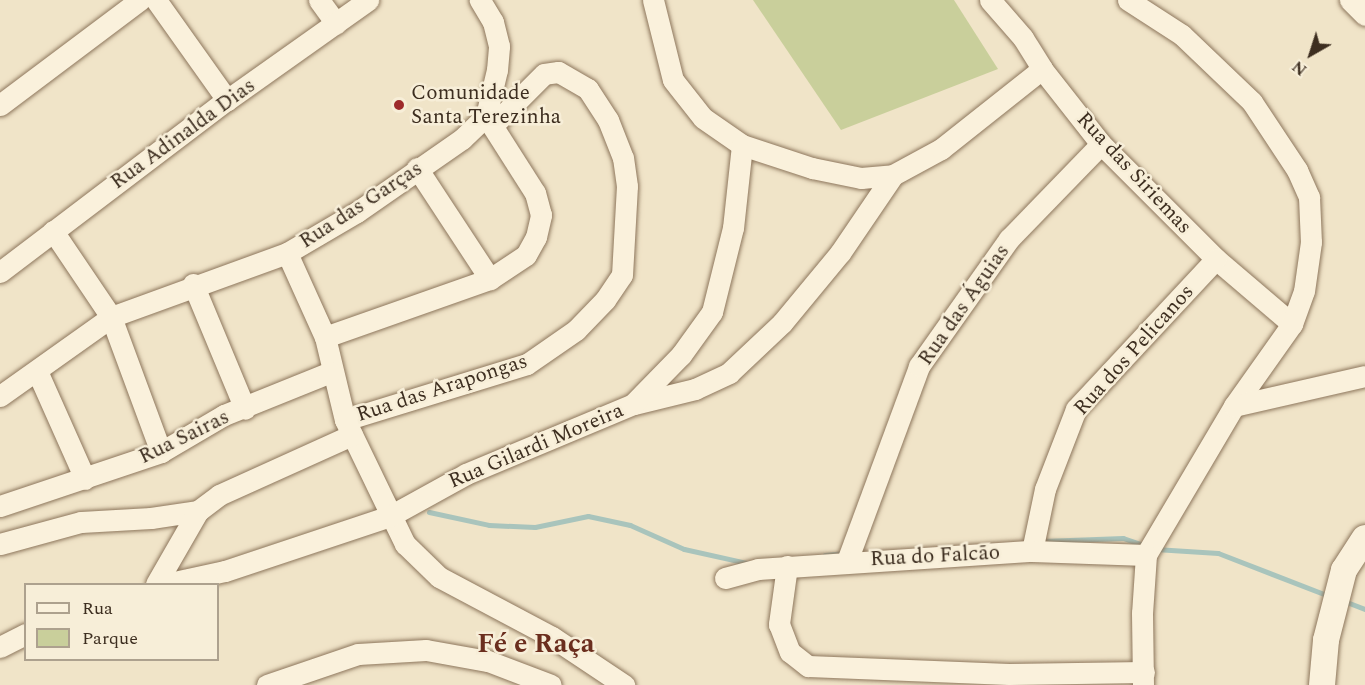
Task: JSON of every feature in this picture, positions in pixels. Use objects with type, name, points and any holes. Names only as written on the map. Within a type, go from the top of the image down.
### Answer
[{"type":"street","points":[[0,105],[140,0]]},
{"type":"street","points":[[156,0],[227,100]]},
{"type":"street","points":[[319,0],[336,23]]},
{"type":"street","name":"Rua Adinalda Dias","points":[[0,272],[227,100],[368,0]]},
{"type":"street","points":[[325,337],[490,279],[526,255],[536,237],[542,215],[536,193],[490,120],[500,46],[493,22],[480,0]]},
{"type":"street","points":[[653,0],[673,80],[703,118],[742,144],[812,168],[861,178],[893,175],[941,149],[1042,69]]},
{"type":"street","name":"Rua das Siriemas","points":[[990,0],[1023,38],[1042,69],[1101,144],[1216,259],[1292,324]]},
{"type":"street","points":[[787,566],[779,624],[790,652],[808,666],[833,669],[1143,678],[1142,613],[1146,555],[1234,406],[1292,324],[1304,291],[1311,242],[1309,197],[1297,170],[1252,102],[1182,35],[1128,0]]},
{"type":"street","points":[[1350,0],[1365,15]]},
{"type":"street","name":"Rua das Arapongas","points":[[349,428],[527,364],[576,330],[605,300],[622,275],[627,186],[623,158],[608,120],[588,89],[558,72],[544,74],[490,120]]},
{"type":"street","name":"Rua das Garças","points":[[111,317],[193,284],[287,254],[357,212],[417,168],[490,120]]},
{"type":"street","name":"Rua Gilardi Moreira","points":[[174,583],[225,571],[390,516],[466,474],[633,404],[681,355],[712,312],[733,228],[742,144]]},
{"type":"street","name":"Rua das Águias","points":[[847,561],[919,366],[1009,239],[1101,144]]},
{"type":"street","points":[[417,168],[490,279]]},
{"type":"street","points":[[633,404],[695,389],[729,373],[782,323],[832,262],[893,175]]},
{"type":"street","points":[[52,231],[111,317],[161,452]]},
{"type":"street","name":"Rua das Arapongas","points":[[287,254],[325,337],[331,372],[349,428],[405,544],[439,577],[552,637],[624,685]]},
{"type":"street","name":"Rua dos Pelicanos","points":[[1032,550],[1045,489],[1076,409],[1216,259]]},
{"type":"street","points":[[193,284],[245,409]]},
{"type":"street","points":[[0,396],[111,317]]},
{"type":"street","points":[[37,371],[85,479]]},
{"type":"street","name":"Rua Sairas","points":[[0,506],[161,452],[224,415],[245,409],[331,372]]},
{"type":"street","points":[[1234,406],[1365,376]]},
{"type":"street","points":[[157,583],[198,511],[219,495],[349,428]]},
{"type":"street","points":[[0,544],[81,522],[151,518],[198,511]]},
{"type":"street","points":[[1322,685],[1326,640],[1344,570],[1365,538]]},
{"type":"street","name":"Rua do Falcão","points":[[725,578],[758,568],[1032,550],[1146,555]]},
{"type":"street","points":[[0,646],[24,635]]},
{"type":"street","points":[[267,685],[358,654],[426,650],[488,661],[551,685]]},
{"type":"street","points":[[833,669],[871,685]]},
{"type":"green space","points":[[753,0],[954,0],[998,69],[841,130]]},
{"type":"waterway","points":[[429,512],[489,525],[535,527],[588,516],[630,525],[684,549],[747,563]]},
{"type":"waterway","points":[[1043,541],[1123,538],[1146,546]]},
{"type":"waterway","points":[[1155,549],[1218,553],[1329,596]]},
{"type":"waterway","points":[[825,555],[845,553]]},
{"type":"waterway","points":[[1344,601],[1365,609]]},
{"type":"place","name":"Comunidade Santa Terezinha","points":[[399,105]]},
{"type":"district","name":"Fé e Raça","points":[[536,645]]}]
